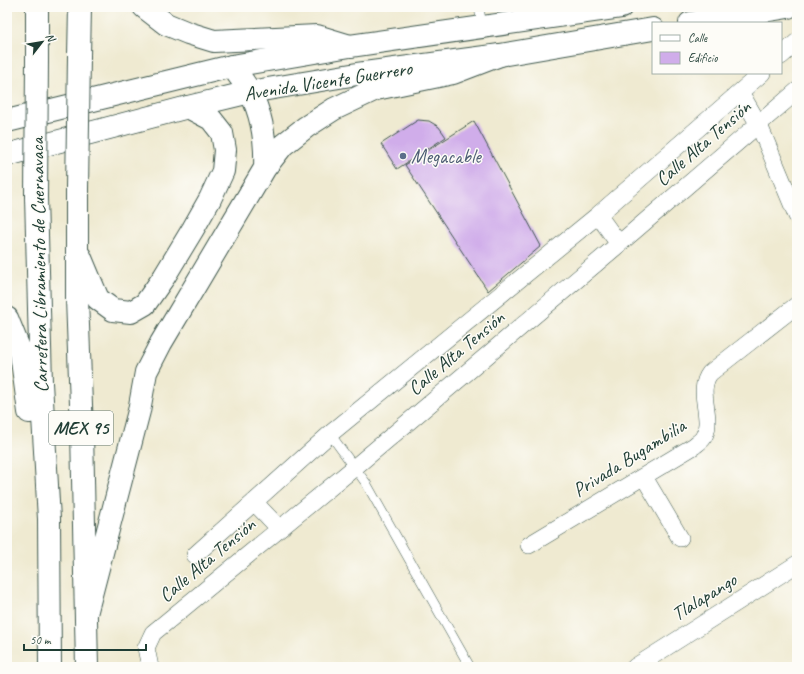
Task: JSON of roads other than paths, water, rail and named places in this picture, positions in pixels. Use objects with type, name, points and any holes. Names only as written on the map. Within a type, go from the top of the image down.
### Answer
[{"type":"main road","name":"Carretera Libramiento de Cuernavaca","points":[[37,7],[36,197],[38,300],[49,519],[50,667]]},
{"type":"main road","name":"Carretera Libramiento de Cuernavaca","points":[[80,7],[77,299],[82,431],[87,667]]},
{"type":"main road","points":[[144,7],[166,24],[188,34],[214,41],[317,36],[350,46]]},
{"type":"main road","name":"Avenida Vicente Guerrero","points":[[7,121],[232,66],[350,46],[480,17],[563,15],[622,7]]},
{"type":"main road","points":[[696,22],[788,7]]},
{"type":"main road","points":[[563,15],[567,43]]},
{"type":"main road","name":"Avenida Vicente Guerrero","points":[[7,155],[250,92],[357,74],[500,54],[652,29]]},
{"type":"main road","points":[[86,614],[139,411],[146,372],[161,343],[265,168],[283,145],[306,127],[334,110],[376,89],[453,72],[500,54]]},
{"type":"main road","points":[[232,66],[250,92],[260,118],[266,148],[265,168]]},
{"type":"main road","points":[[77,248],[98,299],[113,310],[131,312],[145,304],[164,277],[193,229],[210,199],[223,171],[225,150],[222,133],[211,119],[188,107]]},
{"type":"main road","points":[[7,318],[22,353],[28,398],[32,453],[46,473]]},
{"type":"street","points":[[782,55],[797,42]]},
{"type":"street","name":"Calle Alta Tensión","points":[[195,555],[330,434],[598,215],[761,74]]},
{"type":"street","name":"Calle Alta Tensión","points":[[150,667],[146,648],[153,633],[355,467],[620,244],[797,91]]},
{"type":"street","points":[[740,92],[759,125],[797,216]]},
{"type":"street","points":[[598,215],[620,244]]},
{"type":"street","name":"Privada Bugambilia","points":[[529,545],[644,477],[694,446],[703,438],[707,427],[703,388],[705,378],[797,305]]},
{"type":"street","points":[[644,477],[680,538]]},
{"type":"street","points":[[254,502],[279,528]]},
{"type":"street","name":"Tlalapango","points":[[635,667],[797,564]]},
{"type":"lane","points":[[330,434],[366,483],[470,667]]},
{"type":"place","name":"Megacable","points":[[403,156]]}]
